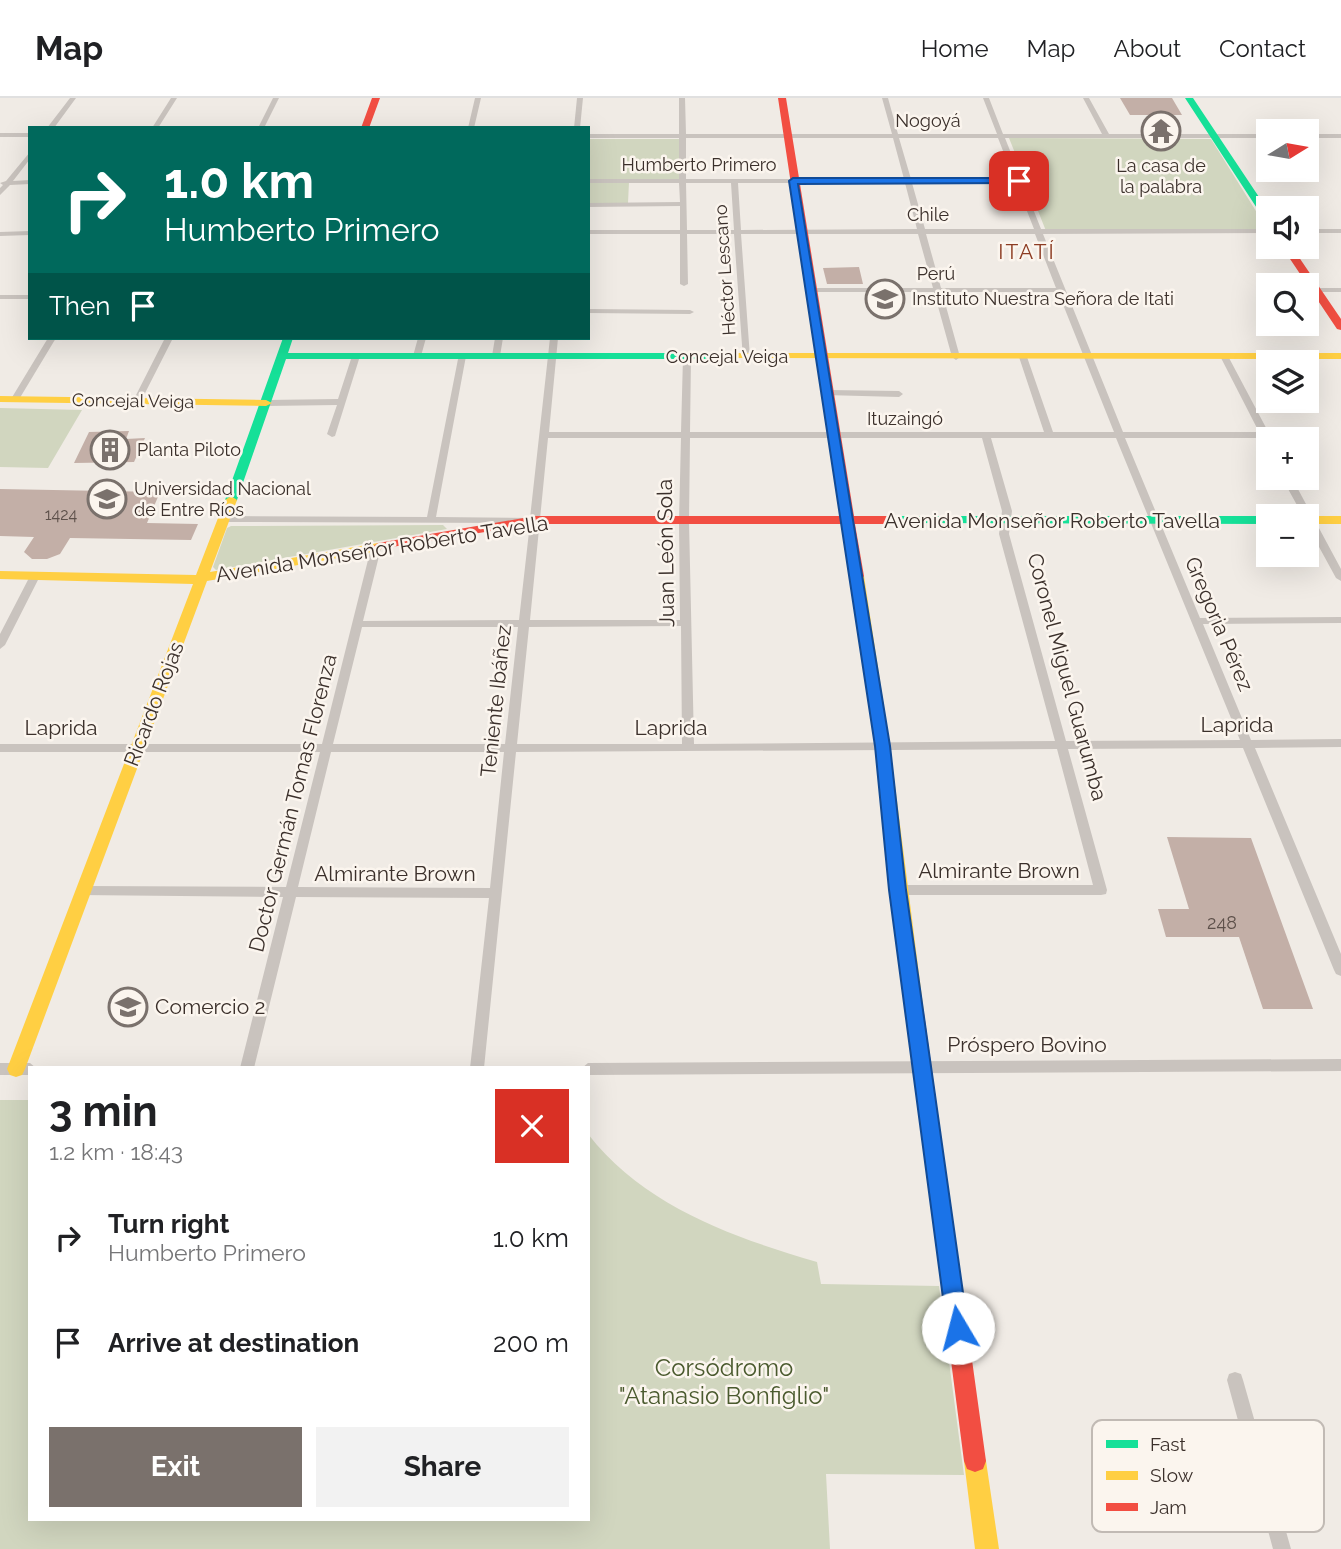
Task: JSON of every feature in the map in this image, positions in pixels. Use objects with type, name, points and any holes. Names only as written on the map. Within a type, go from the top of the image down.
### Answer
[{"type":"street","points":[[52,126],[73,98]]},
{"type":"street","points":[[156,126],[174,98]]},
{"type":"street","points":[[262,126],[276,98]]},
{"type":"street","points":[[366,126],[376,98]]},
{"type":"street","points":[[471,126],[478,98]]},
{"type":"street","points":[[577,126],[580,98]]},
{"type":"street","points":[[682,98],[684,284]]},
{"type":"street","points":[[782,98],[883,746],[898,890],[987,1549]]},
{"type":"street","points":[[885,98],[956,357]]},
{"type":"street","name":"Gregoria Pérez","points":[[986,98],[1087,356],[1341,970]]},
{"type":"street","points":[[1086,98],[1107,137]]},
{"type":"street","points":[[1189,98],[1256,199]]},
{"type":"street","points":[[0,135],[28,135]]},
{"type":"street","name":"Nogoyá","points":[[590,136],[1256,136]]},
{"type":"street","points":[[1320,136],[1341,136]]},
{"type":"street","points":[[0,192],[4,183],[28,156]]},
{"type":"street","name":"Humberto Primero","points":[[590,181],[1019,181]]},
{"type":"street","name":"Héctor Lescano","points":[[734,181],[746,357]]},
{"type":"street","points":[[4,183],[28,182]]},
{"type":"street","points":[[590,205],[683,204]]},
{"type":"street","name":"Chile","points":[[590,232],[1256,231]]},
{"type":"street","points":[[1319,231],[1341,231]]},
{"type":"street","points":[[0,233],[28,233]]},
{"type":"street","name":"Perú","points":[[811,290],[1061,290]]},
{"type":"street","points":[[1319,290],[1341,290]]},
{"type":"street","points":[[1319,294],[1341,327]]},
{"type":"street","points":[[0,297],[28,297]]},
{"type":"street","points":[[590,311],[690,312]]},
{"type":"street","points":[[8,399],[51,340]]},
{"type":"street","points":[[137,401],[168,340]]},
{"type":"street","name":"Ricardo Rojas","points":[[15,1069],[202,578],[287,340]]},
{"type":"street","points":[[417,356],[421,340]]},
{"type":"street","points":[[496,356],[499,340]]},
{"type":"street","name":"Teniente Ibáñez","points":[[477,1066],[554,340]]},
{"type":"street","name":"Concejal Veiga","points":[[282,356],[1341,356]]},
{"type":"street","points":[[332,434],[356,356]]},
{"type":"street","points":[[431,519],[462,356]]},
{"type":"street","points":[[1224,356],[1261,427]]},
{"type":"street","name":"Juan León Sola","points":[[687,357],[684,520],[688,748]]},
{"type":"street","points":[[1023,357],[1048,435]]},
{"type":"street","points":[[828,393],[899,394]]},
{"type":"street","name":"Concejal Veiga","points":[[8,399],[266,403]]},
{"type":"street","points":[[266,403],[342,402]]},
{"type":"street","name":"Ituzaingó","points":[[545,435],[1121,435],[1256,439]]},
{"type":"street","name":"Coronel Miguel Guarumba","points":[[986,435],[1007,511],[1004,534],[1101,890]]},
{"type":"street","points":[[224,519],[535,520]]},
{"type":"street","name":"Avenida Monseñor Roberto Tavella","points":[[0,575],[166,581],[202,578],[535,520],[1256,520]]},
{"type":"street","points":[[1319,520],[1341,520]]},
{"type":"street","points":[[1319,539],[1341,578]]},
{"type":"street","name":"Doctor Germán Tomas Florenza","points":[[247,1066],[376,548]]},
{"type":"street","points":[[0,645],[35,576]]},
{"type":"street","points":[[1197,621],[1341,620]]},
{"type":"street","points":[[359,624],[686,624]]},
{"type":"street","name":"Laprida","points":[[0,748],[688,748],[1341,743]]},
{"type":"street","name":"Almirante Brown","points":[[898,890],[1101,890]]},
{"type":"street","name":"Almirante Brown","points":[[84,891],[495,893]]},
{"type":"street","name":"Próspero Bovino","points":[[590,1069],[1341,1065]]},
{"type":"street","points":[[1236,1380],[1247,1420]]},
{"type":"street","points":[[1277,1532],[1282,1549]]},
{"type":"green space","points":[[1009,138],[1211,139],[1256,211],[1256,232],[1046,231]]},
{"type":"green space","points":[[590,139],[680,139],[680,180],[590,180]]},
{"type":"green space","points":[[590,182],[629,182],[628,203],[590,203]]},
{"type":"green space","points":[[0,408],[82,410],[48,468],[0,467]]},
{"type":"green space","points":[[443,525],[447,529],[216,570],[213,567],[227,528],[231,526]]},
{"type":"green space","name":"Corsódromo \"Atanasio Bonfiglio\"","points":[[0,1100],[28,1100],[28,1521],[590,1521],[590,1136],[635,1181],[663,1200],[692,1216],[753,1242],[817,1262],[821,1284],[939,1286],[964,1475],[826,1474],[830,1549],[0,1549]]},
{"type":"building","points":[[1120,98],[1172,98],[1182,115],[1130,115]]},
{"type":"building","points":[[859,267],[863,284],[827,284],[823,268]]},
{"type":"building","name":"Planta Piloto","points":[[129,431],[126,439],[145,438],[134,462],[74,463],[89,432]]},
{"type":"building","points":[[0,489],[160,492],[147,523],[198,524],[191,540],[70,538],[60,554],[47,559],[32,559],[24,552],[34,537],[0,536]]},
{"type":"building","points":[[1167,837],[1251,838],[1313,1009],[1263,1009],[1239,937],[1166,937],[1158,909],[1189,909]]},
{"type":"traffic: fast","points":[[1189,98],[1256,199]]},
{"type":"traffic: fast","points":[[231,500],[287,340]]},
{"type":"traffic: fast","points":[[282,356],[716,356]]},
{"type":"traffic: fast","points":[[893,520],[1256,520]]},
{"type":"traffic: slow","points":[[716,356],[1341,356]]},
{"type":"traffic: slow","points":[[0,399],[266,403]]},
{"type":"traffic: slow","points":[[16,1069],[231,500]]},
{"type":"traffic: slow","points":[[1319,520],[1341,520]]},
{"type":"traffic: slow","points":[[0,575],[189,580],[378,547]]},
{"type":"traffic: slow","points":[[857,576],[883,746],[915,1013]]},
{"type":"traffic: slow","points":[[975,1461],[987,1549]]},
{"type":"traffic: jam","points":[[366,126],[376,98]]},
{"type":"traffic: jam","points":[[782,98],[857,576]]},
{"type":"traffic: jam","points":[[1295,259],[1341,327]]},
{"type":"traffic: jam","points":[[378,547],[535,520],[893,520]]},
{"type":"traffic: jam","points":[[915,1013],[975,1461]]},
{"type":"place","name":"La casa de la palabra","points":[[1161,131]]},
{"type":"place","name":"Instituto Nuestra Señora de Itati","points":[[885,299]]},
{"type":"place","name":"Planta Piloto","points":[[110,450]]},
{"type":"place","name":"Universidad Nacional de Entre Ríos","points":[[107,499]]},
{"type":"place","name":"Comercio 2","points":[[128,1007]]},
{"type":"district","name":"ITATÍ","points":[[1027,252]]},
{"type":"route","points":[[958,1328],[898,890],[883,746],[793,181],[1019,181]]}]
